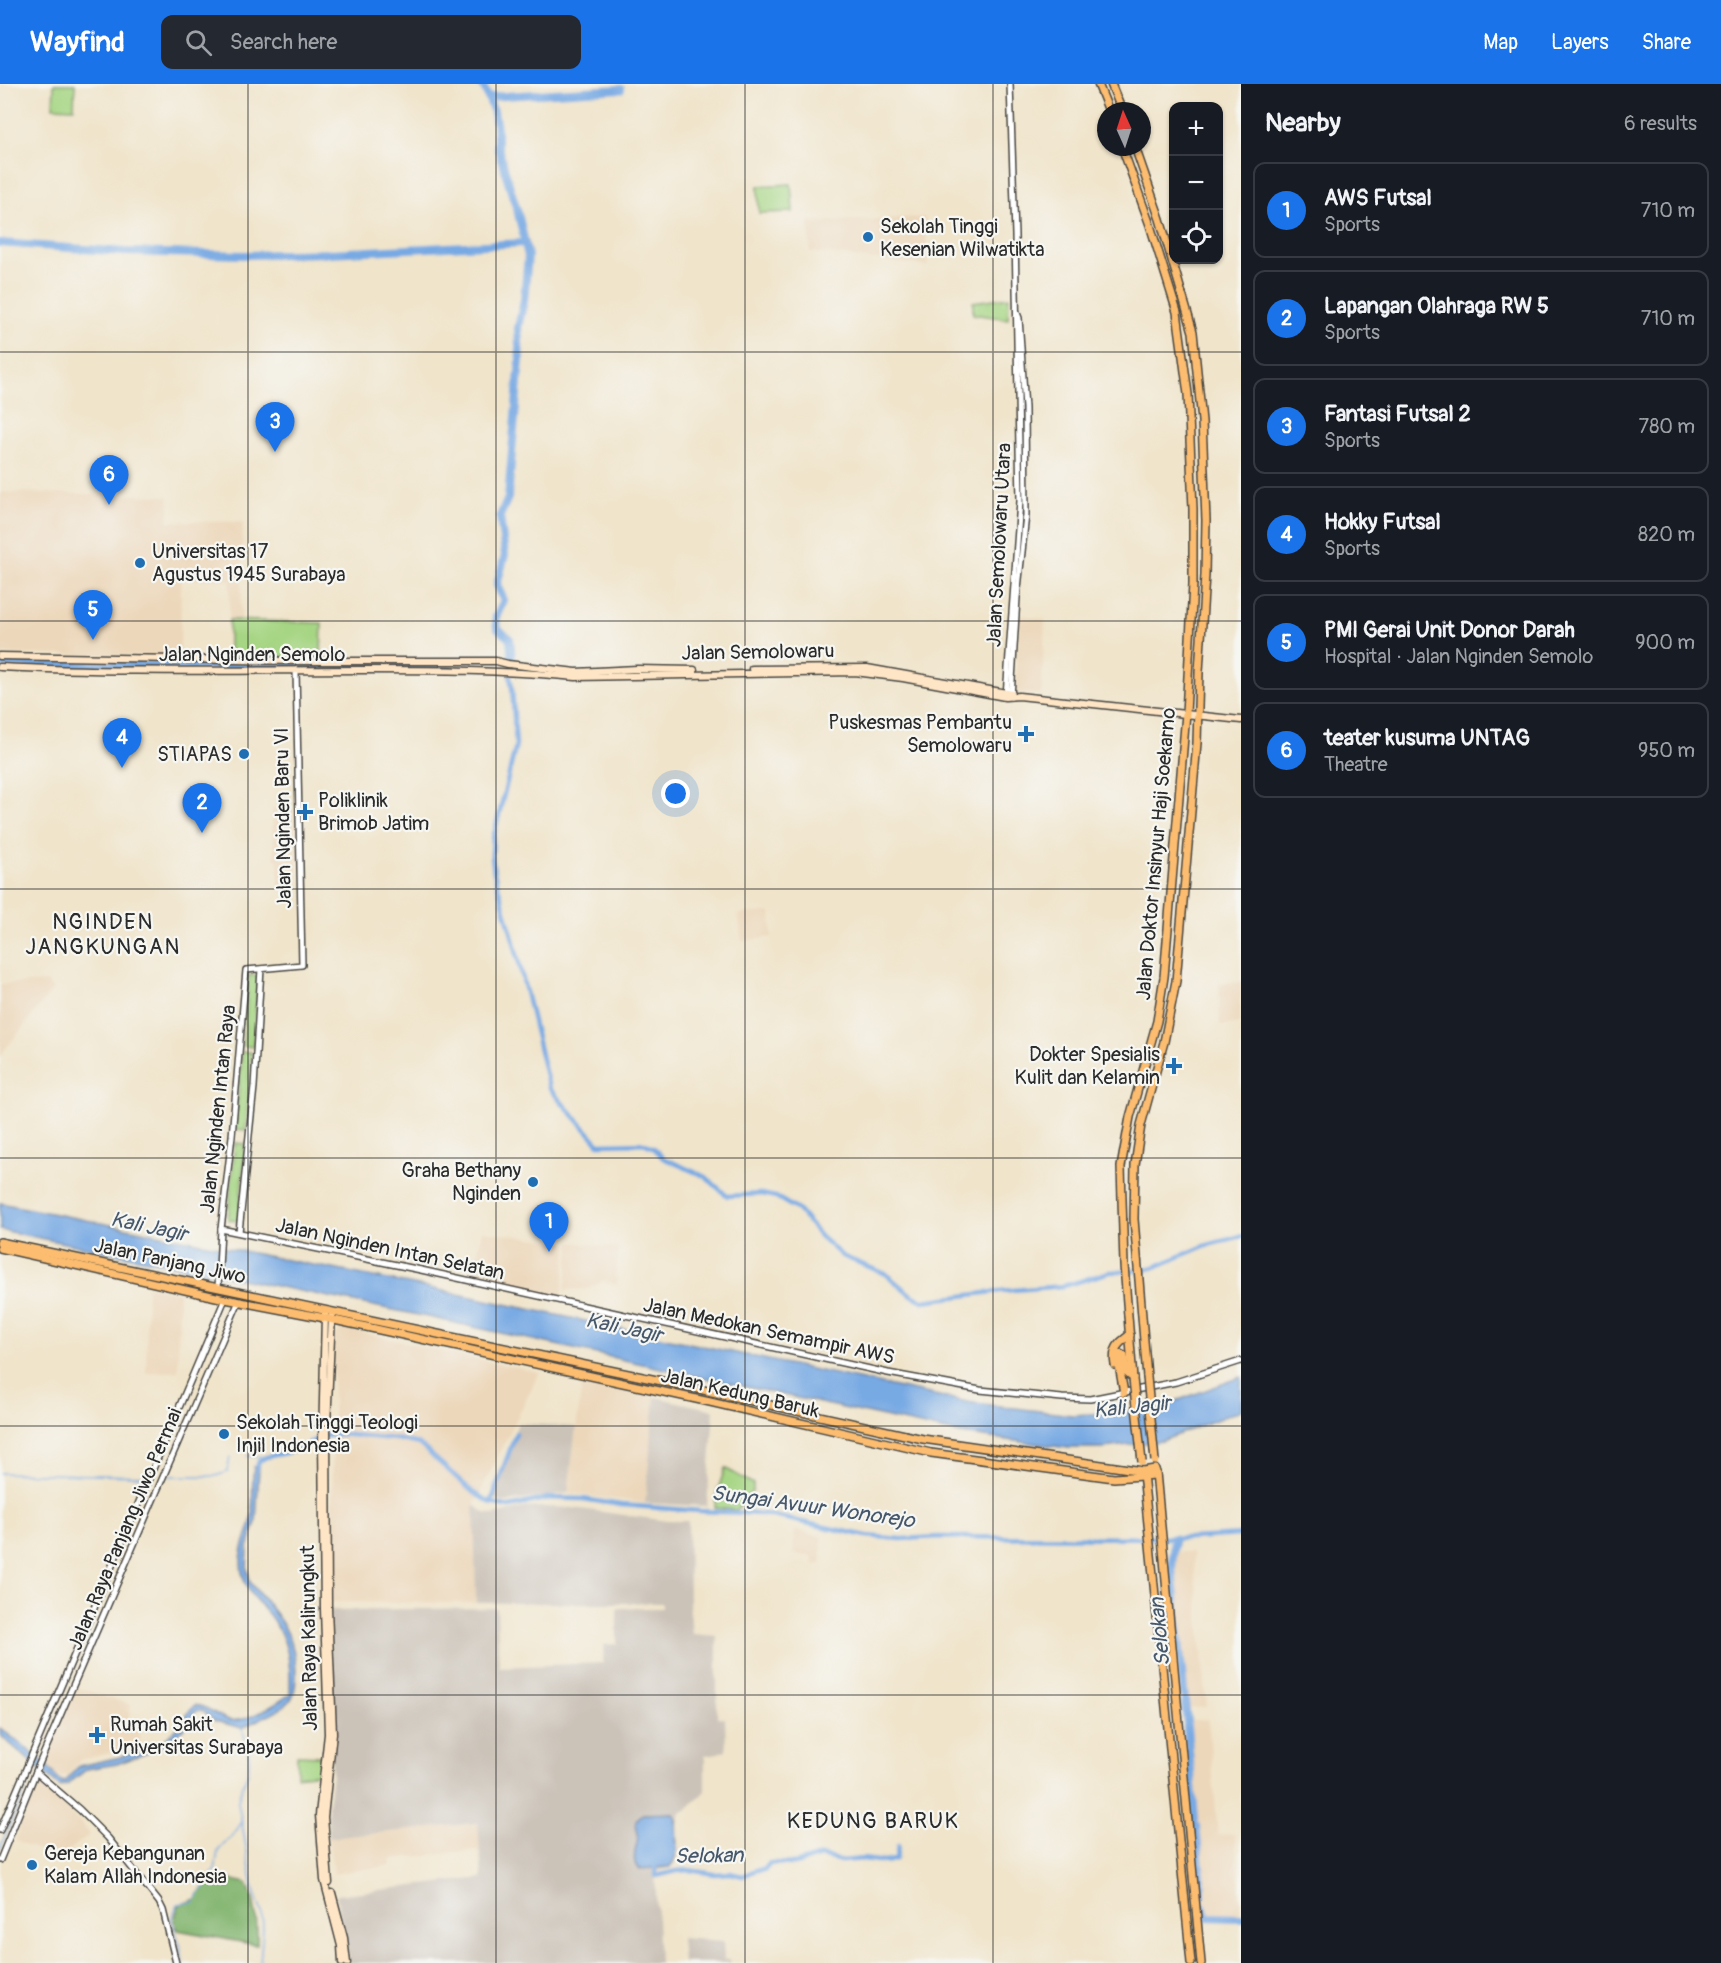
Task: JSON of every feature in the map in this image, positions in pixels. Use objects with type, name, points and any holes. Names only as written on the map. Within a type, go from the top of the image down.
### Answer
[{"type":"main road","points":[[1098,84],[1105,102]]},
{"type":"main road","points":[[1111,84],[1118,102]]},
{"type":"main road","points":[[1113,102],[1116,98]]},
{"type":"main road","name":"Jalan Doktor Insinyur Haji Soekarno","points":[[1125,156],[1150,225],[1179,322],[1187,379],[1192,479],[1193,584],[1186,713],[1164,977],[1160,1005],[1130,1118],[1121,1167],[1124,1264],[1133,1379],[1191,1963]]},
{"type":"main road","name":"Jalan Doktor Insinyur Haji Soekarno","points":[[1139,156],[1194,332],[1202,421],[1204,477],[1205,575],[1185,896],[1173,1004],[1141,1125],[1136,1157],[1134,1219],[1201,1963]]},
{"type":"main road","points":[[1192,479],[1197,481],[1204,477]]},
{"type":"main road","points":[[1192,497],[1199,493],[1204,496]]},
{"type":"main road","name":"Jalan Nginden Semolo","points":[[0,656],[71,664],[296,670],[509,668]]},
{"type":"main road","name":"Jalan Nginden Semolo","points":[[0,667],[71,664],[496,661],[509,668]]},
{"type":"main road","name":"Jalan Semolowaru","points":[[509,668],[576,677],[637,672],[867,670],[1008,695],[1198,714]]},
{"type":"main road","points":[[1198,714],[1241,720]]},
{"type":"main road","points":[[1173,877],[1180,879],[1186,876]]},
{"type":"main road","points":[[1172,895],[1179,892],[1185,896]]},
{"type":"main road","points":[[0,1242],[0,1248]]},
{"type":"main road","name":"Jalan Panjang Jiwo","points":[[0,1242],[11,1248],[225,1299],[329,1315]]},
{"type":"main road","name":"Jalan Panjang Jiwo","points":[[0,1248],[11,1248],[218,1288],[329,1315]]},
{"type":"main road","name":"Jalan Kedung Baruk","points":[[329,1315],[676,1384],[923,1439],[1143,1474]]},
{"type":"main road","name":"Jalan Kedung Baruk","points":[[329,1315],[482,1353],[921,1451],[1114,1478],[1143,1474]]},
{"type":"main road","name":"Jalan Raya Kalirungkut","points":[[329,1315],[325,1427],[324,1609],[333,1741],[325,1807],[325,1832],[328,1879],[344,1938],[348,1963]]},
{"type":"main road","points":[[1122,1393],[1113,1354],[1119,1343],[1130,1335]]},
{"type":"main road","points":[[482,1353],[483,1345]]},
{"type":"main road","points":[[1122,1393],[1118,1360],[1120,1354],[1124,1356],[1127,1373],[1133,1379]]},
{"type":"main road","points":[[823,1429],[825,1419]]},
{"type":"main road","points":[[921,1451],[923,1439]]},
{"type":"main road","points":[[1143,1474],[1155,1468]]},
{"type":"main road","name":"Jalan Raya Kalirungkut","points":[[330,1709],[320,1807],[320,1833],[324,1880],[341,1946],[342,1963]]},
{"type":"main road","points":[[1186,1908],[1191,1912],[1196,1908]]},
{"type":"main road","points":[[1187,1924],[1193,1921],[1197,1923]]},
{"type":"street","name":"Jalan Semolowaru Utara","points":[[1008,695],[1026,515],[1025,408],[1017,313],[1010,84]]},
{"type":"street","name":"Jalan Nginden Baru VI","points":[[261,969],[302,965],[296,670]]},
{"type":"street","name":"Jalan Nginden Intan Raya","points":[[218,1288],[246,970],[261,969],[254,1087],[239,1232]]},
{"type":"street","name":"Jalan Nginden Intan Selatan","points":[[222,1229],[552,1300]]},
{"type":"street","name":"Jalan Raya Panjang Jiwo Permai","points":[[0,1830],[225,1299]]},
{"type":"street","name":"Jalan Medokan Semampir AWS","points":[[552,1300],[888,1373],[980,1390],[1081,1400],[1176,1382],[1241,1361]]},
{"type":"street","name":"Jalan Raya Panjang Jiwo Permai","points":[[0,1860],[239,1301]]},
{"type":"street","points":[[180,1402],[194,1407]]},
{"type":"street","points":[[177,1410],[190,1415]]},
{"type":"street","points":[[131,1520],[137,1525],[143,1524]]},
{"type":"street","points":[[125,1533],[134,1532],[138,1537]]},
{"type":"street","points":[[84,1631],[96,1635]]},
{"type":"street","points":[[81,1640],[92,1644]]},
{"type":"street","points":[[37,1770],[108,1838],[159,1902],[176,1963]]},
{"type":"shaded area","name":"Sekolah Tinggi Kesenian Wilwatikta","points":[[925,217],[928,266],[810,252],[809,222]]},
{"type":"shaded area","name":"Universitas 17 Agustus 1945 Surabaya","points":[[0,492],[169,496],[169,521],[243,522],[241,621],[229,620],[230,580],[181,579],[180,656],[0,654]]},
{"type":"shaded area","points":[[1020,615],[1045,620],[1040,694],[1015,690]]},
{"type":"shaded area","points":[[272,808],[294,810],[298,887],[279,888],[278,860],[274,859]]},
{"type":"shaded area","points":[[771,912],[772,937],[742,941],[738,914]]},
{"type":"shaded area","points":[[49,982],[48,985],[53,989],[0,1056],[0,984]]},
{"type":"shaded area","points":[[1241,982],[1241,1024],[1220,1025],[1219,983]]},
{"type":"shaded area","points":[[482,1231],[568,1243],[562,1295],[473,1276]]},
{"type":"shaded area","points":[[571,1242],[619,1248],[615,1277],[618,1278],[617,1285],[606,1283],[606,1280],[587,1289],[565,1292]]},
{"type":"shaded area","points":[[147,1285],[179,1293],[178,1371],[146,1373]]},
{"type":"shaded area","points":[[342,1328],[539,1373],[474,1505],[476,1603],[331,1602],[334,1336]]},
{"type":"shaded area","points":[[582,1382],[655,1397],[645,1503],[568,1493]]},
{"type":"shaded area","points":[[655,1397],[714,1410],[707,1506],[645,1503]]},
{"type":"shaded area","points":[[518,1423],[576,1427],[568,1493],[505,1502],[495,1499],[493,1488]]},
{"type":"shaded area","points":[[474,1505],[485,1513],[494,1515],[524,1508],[545,1507],[573,1508],[668,1521],[688,1521],[689,1603],[692,1634],[717,1636],[717,1717],[725,1718],[726,1750],[705,1755],[705,1791],[680,1813],[674,1836],[675,1851],[671,1868],[655,1871],[659,1963],[349,1963],[336,1895],[482,1878],[478,1823],[328,1838],[328,1804],[332,1775],[329,1610],[497,1608],[499,1667],[603,1663],[604,1645],[617,1644],[617,1608],[662,1608],[662,1603],[476,1603]]},
{"type":"shaded area","points":[[795,1530],[821,1536],[822,1564],[813,1564],[813,1557],[793,1554]]},
{"type":"shaded area","points":[[1168,1552],[1193,1552],[1207,1707],[1186,1709],[1181,1704]]},
{"type":"shaded area","name":"Rumah Sakit Universitas Surabaya","points":[[76,1687],[131,1705],[128,1724],[138,1725],[141,1746],[80,1760],[67,1776],[58,1776],[44,1760]]},
{"type":"shaded area","points":[[1208,1719],[1218,1835],[1235,1834],[1241,1918],[1204,1918],[1185,1721]]},
{"type":"shaded area","points":[[42,1780],[90,1834],[62,1856],[52,1851],[47,1854],[15,1840],[28,1803]]},
{"type":"shaded area","points":[[479,1823],[480,1850],[391,1859],[391,1865],[334,1874],[328,1838]]},
{"type":"shaded area","points":[[681,1938],[723,1941],[724,1959],[730,1959],[730,1963],[683,1963]]},
{"type":"green space","points":[[54,84],[75,84],[74,108],[53,107]]},
{"type":"green space","points":[[791,184],[793,212],[759,213],[758,186]]},
{"type":"green space","points":[[1009,297],[1008,319],[973,314],[973,302]]},
{"type":"green space","points":[[229,620],[322,623],[321,657],[229,657]]},
{"type":"green space","points":[[249,975],[258,976],[253,1047],[243,1046]]},
{"type":"green space","points":[[242,1052],[251,1052],[246,1130],[235,1129]]},
{"type":"green space","points":[[235,1143],[245,1144],[239,1221],[228,1220]]},
{"type":"green space","points":[[725,1468],[753,1484],[753,1491],[737,1510],[715,1508],[716,1496]]},
{"type":"green space","points":[[297,1755],[323,1756],[320,1773],[297,1776]]},
{"type":"green space","points":[[211,1876],[247,1883],[256,1913],[257,1945],[178,1930],[174,1920],[179,1905],[196,1899]]},
{"type":"water","name":"Kali Jagir","points":[[0,1203],[434,1289],[967,1402],[1072,1415],[1122,1412],[1157,1408],[1241,1377],[1241,1410],[1162,1441],[1103,1448],[1069,1448],[961,1434],[428,1317],[0,1230]]},
{"type":"water","points":[[254,1467],[259,1467],[256,1522],[248,1548],[247,1568],[250,1582],[277,1615],[289,1636],[295,1662],[296,1683],[291,1699],[277,1711],[242,1728],[215,1721],[202,1710],[196,1711],[184,1729],[158,1749],[117,1764],[87,1769],[68,1784],[60,1787],[0,1735],[0,1728],[44,1762],[59,1780],[64,1782],[79,1766],[125,1756],[162,1742],[179,1727],[195,1705],[205,1707],[225,1719],[236,1720],[261,1712],[290,1694],[288,1653],[285,1644],[270,1616],[249,1590],[242,1572],[241,1557],[252,1515]]},
{"type":"water","points":[[673,1813],[676,1818],[677,1852],[673,1863],[669,1867],[638,1869],[635,1860],[638,1835],[636,1820],[643,1814]]},
{"type":"waterway","points":[[480,84],[494,112],[497,145],[518,213],[528,256],[524,300],[518,328],[520,360],[508,498],[500,516],[505,555],[497,585],[504,600],[496,617],[497,628],[510,639],[512,660]]},
{"type":"waterway","points":[[488,97],[621,89]]},
{"type":"waterway","points":[[0,243],[125,252],[245,255],[525,243]]},
{"type":"waterway","points":[[0,664],[449,668]]},
{"type":"waterway","points":[[510,676],[516,745],[493,839],[494,872],[515,946],[549,1088],[599,1144],[644,1143],[654,1148],[663,1158],[706,1177],[727,1196],[761,1194],[776,1197],[798,1210],[820,1236],[842,1256],[886,1274],[910,1294],[923,1301],[1064,1286],[1110,1272],[1144,1270],[1204,1246],[1241,1236]]},
{"type":"waterway","name":"Sungai Avuur Wonorejo","points":[[491,1503],[516,1433]]},
{"type":"waterway","name":"Sungai Avuur Wonorejo","points":[[256,1472],[259,1461],[266,1457],[298,1450],[320,1437],[339,1434],[396,1439],[419,1444],[474,1493],[491,1503],[510,1507],[548,1498],[583,1499],[621,1505],[764,1514],[867,1536],[901,1539],[939,1537],[1192,1538],[1241,1535]]},
{"type":"waterway","points":[[247,1456],[266,1457]]},
{"type":"waterway","points":[[168,1476],[216,1476],[227,1472],[230,1457]]},
{"type":"waterway","points":[[0,1473],[148,1476]]},
{"type":"waterway","name":"Selokan","points":[[1174,1538],[1172,1569],[1187,1722]]},
{"type":"waterway","points":[[242,1727],[248,1751],[249,1769],[238,1802],[254,1891],[262,1913],[260,1963]]},
{"type":"waterway","name":"Selokan","points":[[1187,1727],[1195,1819]]},
{"type":"waterway","points":[[0,1848],[36,1764]]},
{"type":"waterway","points":[[183,1963],[171,1919],[178,1904],[194,1902],[215,1870],[218,1851],[237,1830],[241,1822]]},
{"type":"waterway","name":"Selokan","points":[[1196,1826],[1201,1879]]},
{"type":"waterway","name":"Selokan","points":[[655,1868],[656,1876],[689,1870],[743,1876],[756,1870],[764,1870],[770,1863],[795,1864],[820,1856],[842,1861],[863,1859],[886,1862],[896,1859],[898,1846]]},
{"type":"waterway","name":"Selokan","points":[[1202,1886],[1202,1895]]},
{"type":"waterway","name":"Selokan","points":[[1203,1906],[1207,1917],[1241,1918]]},
{"type":"place","name":"Sekolah Tinggi Kesenian Wilwatikta","points":[[868,237]]},
{"type":"place","name":"Fantasi Futsal 2","points":[[275,452]]},
{"type":"place","name":"teater kusuma UNTAG","points":[[109,505]]},
{"type":"place","name":"Universitas 17 Agustus 1945 Surabaya","points":[[140,563]]},
{"type":"place","name":"PMI Gerai Unit Donor Darah","points":[[93,640]]},
{"type":"place","name":"Puskesmas Pembantu Semolowaru","points":[[1026,734]]},
{"type":"place","name":"STIAPAS","points":[[244,754]]},
{"type":"place","name":"Hokky Futsal","points":[[122,768]]},
{"type":"place","name":"Poliklinik Brimob Jatim","points":[[305,812]]},
{"type":"place","name":"Lapangan Olahraga RW 5","points":[[202,833]]},
{"type":"place","name":"Dokter Spesialis Kulit dan Kelamin","points":[[1174,1066]]},
{"type":"place","name":"Graha Bethany Nginden","points":[[533,1182]]},
{"type":"place","name":"AWS Futsal","points":[[549,1252]]},
{"type":"place","name":"Sekolah Tinggi Teologi Injil Indonesia","points":[[224,1434]]},
{"type":"place","name":"Rumah Sakit Universitas Surabaya","points":[[97,1735]]},
{"type":"place","name":"Gereja Kebangunan Kalam Allah Indonesia","points":[[32,1865]]},
{"type":"district","name":"NGINDEN JANGKUNGAN","points":[[103,934]]},
{"type":"district","name":"KEDUNG BARUK","points":[[873,1821]]}]
